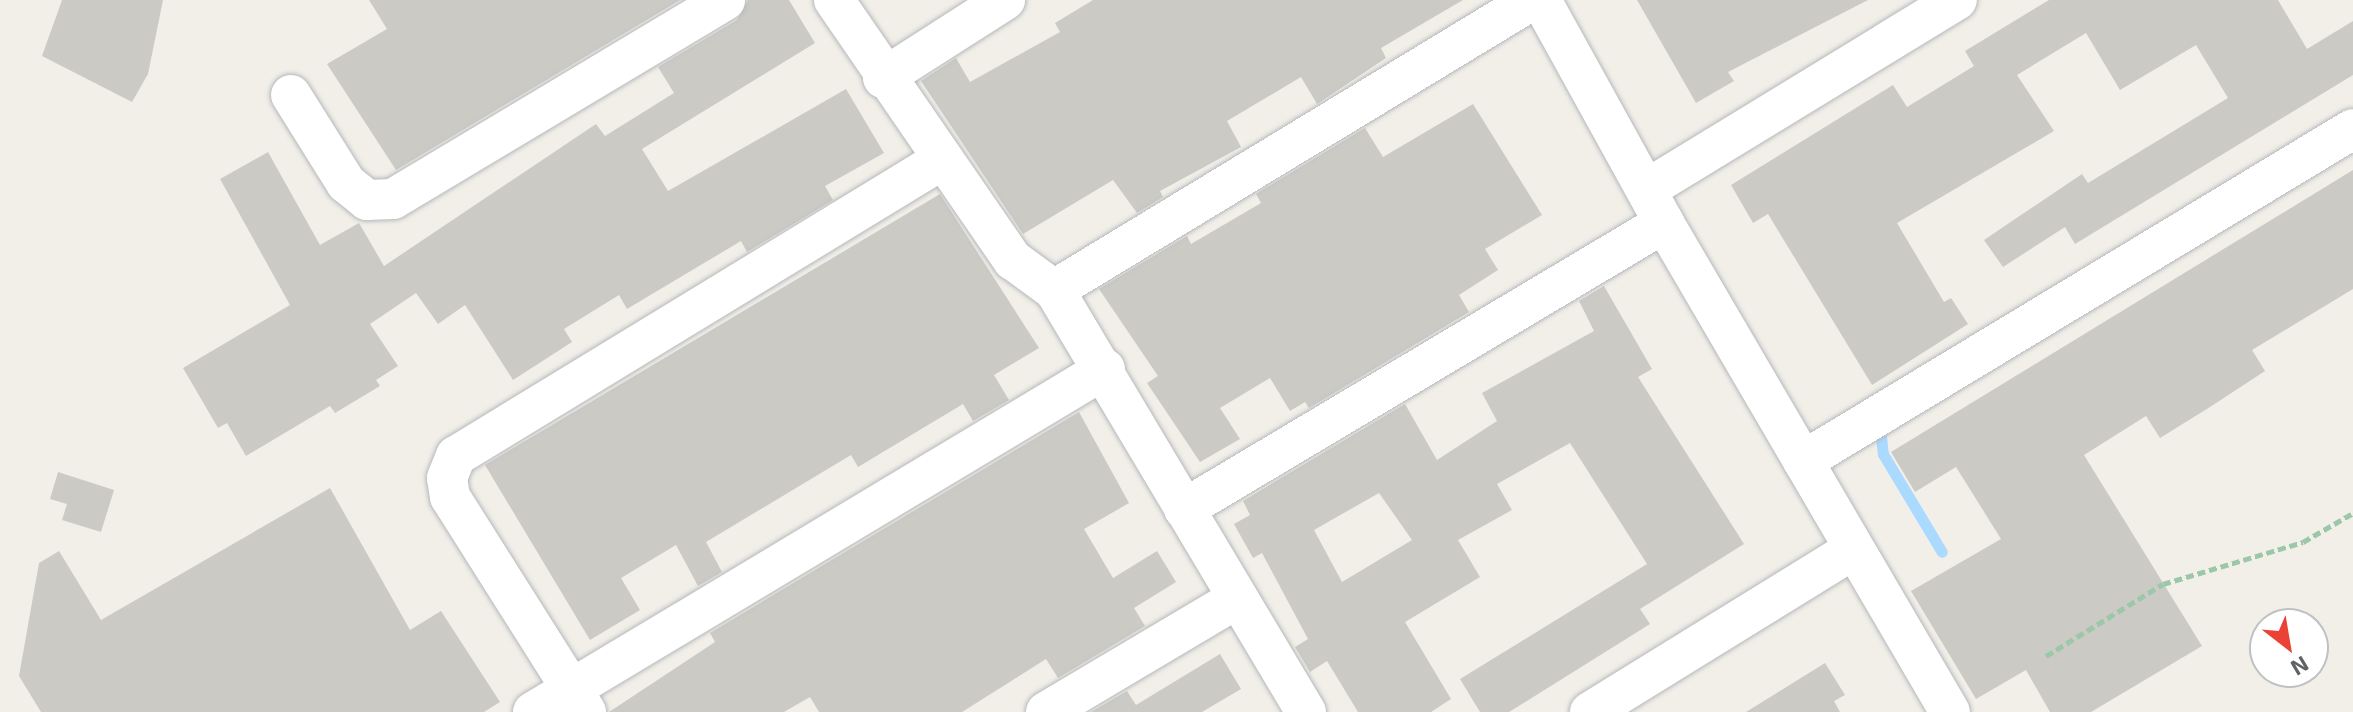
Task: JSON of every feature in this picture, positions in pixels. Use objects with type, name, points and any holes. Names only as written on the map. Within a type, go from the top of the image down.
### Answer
[{"type":"street","points":[[291,95],[346,183],[367,200],[393,199],[725,0]]},
{"type":"street","points":[[834,0],[940,161],[1013,260],[1054,290],[1105,369],[1184,509],[1306,712]]},
{"type":"street","points":[[883,78],[1005,0]]},
{"type":"street","points":[[1054,290],[1532,0]]},
{"type":"street","points":[[1541,0],[1852,550],[1950,712]]},
{"type":"street","points":[[1184,509],[1655,206],[1957,0]]},
{"type":"street","points":[[1803,461],[2353,129]]},
{"type":"street","points":[[580,700],[450,497],[447,478],[456,456],[940,161]]},
{"type":"street","points":[[533,712],[580,700],[1105,369]]},
{"type":"street","points":[[1590,712],[1852,550]]},
{"type":"street","points":[[1046,712],[1238,598]]},
{"type":"path","points":[[2046,656],[2163,584],[2303,542],[2353,513]]},
{"type":"building","points":[[62,0],[163,0],[148,74],[132,102],[42,56]]},
{"type":"building","points":[[369,0],[680,0],[396,170],[327,64],[387,29]]},
{"type":"building","points":[[748,0],[789,0],[815,43],[642,149],[668,191],[846,89],[884,153],[825,186],[833,200],[747,252],[741,241],[627,309],[619,295],[564,329],[572,342],[513,380],[465,305],[438,324],[416,293],[370,324],[398,366],[376,380],[380,386],[335,413],[330,406],[246,456],[227,423],[218,428],[183,368],[290,305],[220,179],[268,152],[320,245],[359,223],[384,266],[596,124],[605,136],[674,93],[658,67],[737,20]]},
{"type":"building","points":[[1093,0],[1463,0],[1381,48],[1386,58],[1317,104],[1301,77],[1227,121],[1241,147],[1160,191],[1163,197],[1137,213],[1113,180],[1023,234],[921,81],[956,58],[970,82],[1060,32],[1055,23]]},
{"type":"building","points":[[1637,0],[1868,0],[1728,72],[1734,81],[1696,103]]},
{"type":"building","points":[[2049,0],[2278,0],[2307,49],[2353,21],[2353,75],[2075,244],[2065,227],[2003,267],[1984,240],[2082,174],[2088,183],[2228,98],[2196,45],[2120,90],[2086,33],[2017,75],[2054,131],[1897,223],[1944,302],[1951,298],[1968,324],[1872,385],[1768,214],[1753,223],[1731,185],[1893,85],[1907,107],[1974,66],[1965,51]]},
{"type":"building","points":[[1473,104],[1542,215],[1485,249],[1498,270],[1459,295],[1469,312],[1309,408],[1305,402],[1290,411],[1270,378],[1220,408],[1240,439],[1200,462],[1147,383],[1158,376],[1099,289],[1187,236],[1191,244],[1261,203],[1256,194],[1365,128],[1383,157]]},
{"type":"building","points":[[2353,170],[2353,289],[2252,350],[2265,371],[2160,438],[2146,416],[2084,455],[2202,646],[2091,712],[2050,712],[2026,670],[1976,699],[1911,591],[2001,539],[1956,467],[1915,492],[1891,452]]},
{"type":"building","points":[[940,194],[1039,348],[994,375],[1009,400],[973,421],[963,404],[858,467],[851,455],[706,542],[722,572],[698,586],[676,545],[621,578],[640,610],[590,640],[485,465]]},
{"type":"building","points":[[1604,286],[1652,369],[1638,377],[1744,544],[1640,609],[1650,624],[1509,712],[1480,712],[1460,679],[1647,564],[1570,443],[1497,484],[1512,510],[1458,540],[1480,577],[1405,622],[1451,699],[1431,712],[1358,712],[1327,661],[1310,672],[1295,647],[1308,639],[1262,553],[1253,558],[1234,524],[1250,515],[1243,501],[1405,404],[1437,460],[1497,421],[1482,393],[1594,331],[1579,301]],"holes":[[[1379,493],[1412,540],[1342,582],[1314,530]]]},
{"type":"building","points":[[1079,412],[1129,503],[1084,529],[1113,578],[1157,551],[1176,582],[1134,608],[1145,626],[1058,678],[1046,659],[962,712],[819,712],[810,697],[784,712],[609,712],[715,642],[710,633]]},
{"type":"building","points":[[58,472],[114,490],[101,532],[62,520],[67,504],[50,499]]},
{"type":"building","points":[[330,488],[410,630],[441,611],[500,702],[484,712],[41,712],[19,676],[39,563],[59,551],[101,620]]},
{"type":"building","points":[[1220,654],[1241,689],[1202,712],[1091,712],[1127,691],[1136,705]]},
{"type":"building","points":[[1825,663],[1845,695],[1834,701],[1840,712],[1746,712]]},
{"type":"waterway","points":[[1880,427],[1883,454],[1942,552]]}]
